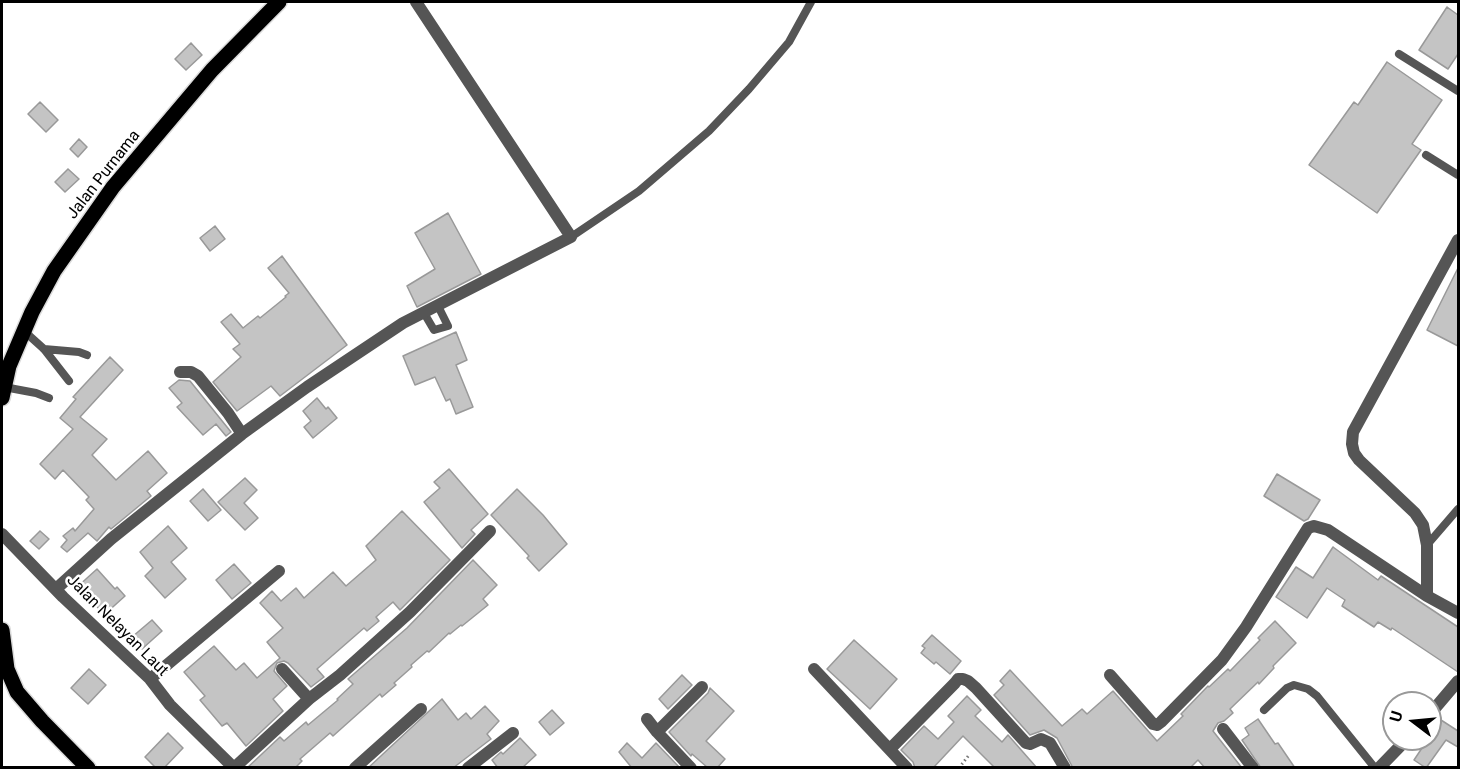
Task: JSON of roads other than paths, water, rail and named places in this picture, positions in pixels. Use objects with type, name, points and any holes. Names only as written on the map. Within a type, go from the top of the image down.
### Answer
[{"type":"main road","name":"Jalan Purnama","points":[[3,382],[32,312],[54,271],[113,187],[212,70],[279,2]]},
{"type":"main road","points":[[2,630],[7,669],[17,692],[88,768]]},
{"type":"street","points":[[56,589],[111,539],[242,434],[316,381],[403,323],[571,237],[416,2]]},
{"type":"street","points":[[1427,596],[1426,545],[1423,525],[1415,513],[1359,460],[1352,444],[1353,432],[1458,240]]},
{"type":"street","points":[[180,372],[191,372],[198,376],[242,434]]},
{"type":"street","points":[[1110,675],[1152,724],[1157,725],[1222,660],[1246,627],[1308,528],[1314,526],[1328,530],[1427,596],[1458,613]]},
{"type":"street","points":[[234,768],[309,699],[340,675],[410,612],[490,531]]},
{"type":"street","name":"Jalan Nelayan Laut","points":[[2,534],[150,679],[170,705],[234,768]]},
{"type":"street","points":[[150,679],[279,571]]},
{"type":"street","points":[[282,669],[309,699]]},
{"type":"street","points":[[814,669],[891,748],[907,768]]},
{"type":"street","points":[[891,748],[955,682],[963,679],[976,688],[1026,743],[1030,744],[1041,739],[1050,743],[1065,768]]},
{"type":"street","points":[[1442,700],[1458,681]]},
{"type":"street","points":[[657,732],[702,687]]},
{"type":"street","points":[[355,768],[421,709]]},
{"type":"street","points":[[647,719],[688,766]]},
{"type":"street","points":[[1223,729],[1253,768]]},
{"type":"street","points":[[468,768],[513,733]]},
{"type":"street","points":[[1377,768],[1395,751]]},
{"type":"lane","points":[[571,237],[639,191],[709,131],[789,42],[811,2]]},
{"type":"lane","points":[[1399,54],[1458,91]]},
{"type":"lane","points":[[1426,155],[1458,175]]},
{"type":"lane","points":[[423,313],[434,330],[448,326],[438,306]]},
{"type":"lane","points":[[24,331],[44,349],[69,381]]},
{"type":"lane","points":[[44,349],[79,352],[87,356]]},
{"type":"lane","points":[[3,382],[49,398]]},
{"type":"lane","points":[[1426,545],[1458,508]]},
{"type":"lane","points":[[1264,710],[1287,688],[1294,685],[1308,689],[1317,696],[1377,768]]}]
